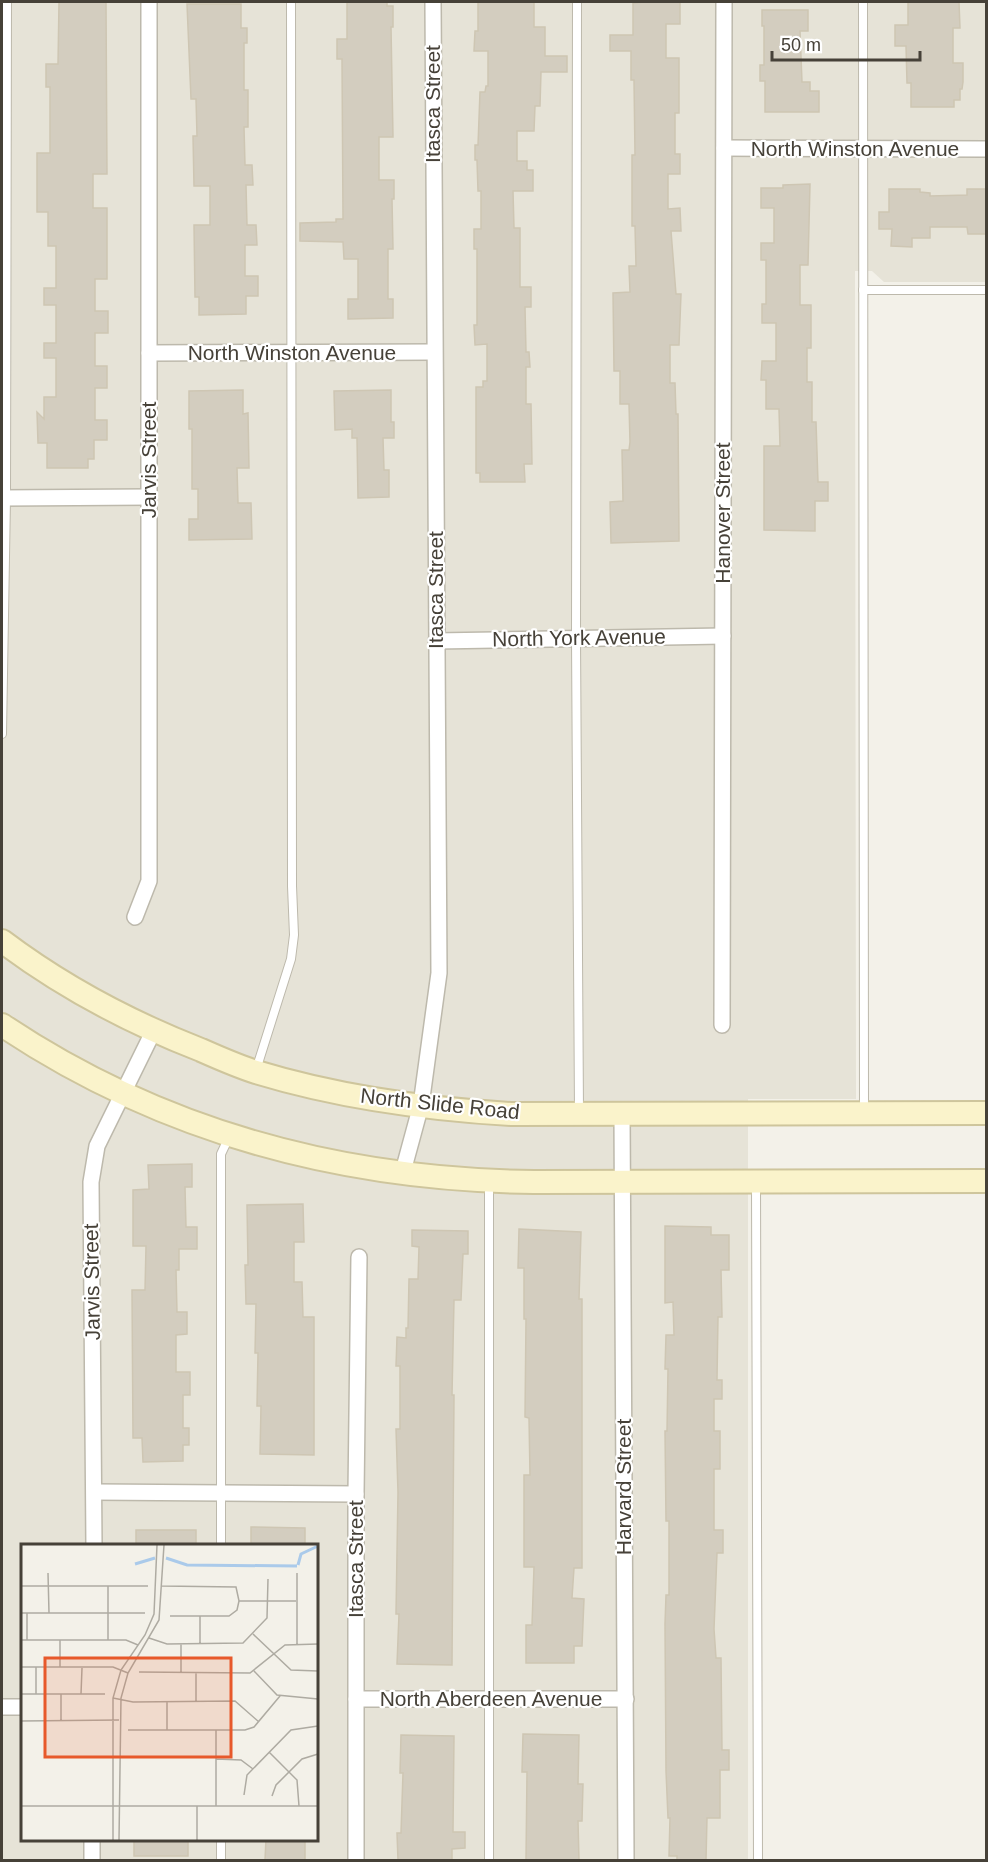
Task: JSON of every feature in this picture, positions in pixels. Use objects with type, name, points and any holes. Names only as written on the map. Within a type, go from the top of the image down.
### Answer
[{"type":"main road","name":"North Slide Road","points":[[2,941],[64,985],[153,1032],[255,1072],[337,1092],[465,1112],[500,1114],[987,1113]]},
{"type":"main road","points":[[2,1025],[80,1073],[204,1127],[315,1159],[402,1175],[489,1182],[987,1181]]},
{"type":"street","name":"Jarvis Street","points":[[135,917],[149,881],[149,2]]},
{"type":"street","name":"Itasca Street","points":[[402,1175],[421,1105],[439,973],[433,2]]},
{"type":"street","name":"Hanover Street","points":[[722,1025],[724,2]]},
{"type":"street","name":"North Winston Avenue","points":[[724,148],[987,149]]},
{"type":"street","name":"North Winston Avenue","points":[[149,353],[434,352]]},
{"type":"street","points":[[4,498],[149,497]]},
{"type":"street","name":"North York Avenue","points":[[436,641],[723,636]]},
{"type":"street","name":"Jarvis Street","points":[[94,1544],[91,1182],[97,1146],[153,1032]]},
{"type":"street","name":"Harvard Street","points":[[622,1113],[626,1860]]},
{"type":"street","name":"Itasca Street","points":[[356,1860],[356,1494],[359,1257]]},
{"type":"street","points":[[95,1492],[356,1494]]},
{"type":"street","name":"North Aberdeen Avenue","points":[[356,1699],[626,1699]]},
{"type":"street","points":[[2,1707],[21,1707]]},
{"type":"street","points":[[92,1841],[92,1860]]},
{"type":"lane","points":[[2,734],[7,2]]},
{"type":"lane","points":[[255,1072],[291,959],[294,935],[292,886],[291,2]]},
{"type":"lane","points":[[577,2],[576,639],[579,1114]]},
{"type":"lane","points":[[863,2],[864,1113]]},
{"type":"lane","points":[[863,290],[987,290]]},
{"type":"lane","points":[[221,1544],[221,1154],[230,1135]]},
{"type":"lane","points":[[756,1181],[758,1860]]},
{"type":"lane","points":[[489,1182],[489,1860]]},
{"type":"lane","points":[[221,1841],[221,1860]]},
{"type":"shaded area","points":[[2,2],[986,2],[986,282],[884,282],[872,271],[855,271],[856,1099],[748,1099],[748,1860],[2,1860]]},
{"type":"building","points":[[59,2],[106,2],[107,174],[93,174],[93,208],[107,208],[107,279],[95,279],[95,311],[108,311],[108,333],[95,333],[95,366],[107,366],[107,388],[95,388],[95,420],[107,420],[107,440],[94,440],[94,459],[88,459],[88,468],[47,468],[47,443],[38,443],[37,412],[44,419],[44,397],[56,397],[56,358],[44,358],[44,343],[56,343],[56,305],[44,305],[44,288],[56,288],[56,246],[48,246],[48,212],[37,212],[37,153],[50,153],[50,87],[46,87],[46,64],[58,64]]},
{"type":"building","points":[[347,2],[387,2],[387,6],[393,6],[393,27],[391,27],[393,137],[379,137],[379,180],[394,180],[393,249],[388,249],[388,299],[393,299],[393,318],[348,319],[348,299],[358,299],[358,259],[344,259],[343,242],[300,241],[300,223],[336,222],[336,219],[343,219],[342,59],[337,59],[337,39],[347,39]]},
{"type":"building","points":[[478,2],[534,2],[534,27],[545,27],[545,56],[567,56],[567,72],[541,72],[540,106],[535,106],[534,131],[517,131],[517,161],[527,161],[527,170],[533,170],[533,191],[513,191],[514,228],[520,228],[520,287],[531,287],[531,307],[525,307],[526,352],[529,352],[530,367],[526,367],[526,404],[531,404],[532,464],[524,464],[525,482],[480,482],[480,473],[476,473],[476,387],[483,387],[483,381],[487,381],[487,344],[475,345],[474,325],[477,325],[477,249],[474,249],[474,229],[481,229],[481,191],[478,191],[475,145],[478,145],[480,92],[485,92],[488,86],[488,51],[474,51],[475,31],[478,31]]},
{"type":"building","points":[[680,2],[680,24],[666,24],[666,58],[679,58],[679,113],[675,113],[675,154],[680,154],[680,174],[668,174],[668,209],[680,208],[681,231],[671,231],[676,294],[681,294],[679,345],[670,345],[670,383],[675,383],[676,414],[678,414],[679,541],[611,543],[610,502],[623,501],[622,450],[629,450],[630,442],[629,404],[620,404],[620,371],[614,371],[613,293],[630,292],[629,266],[636,266],[635,226],[632,226],[632,155],[635,155],[634,80],[631,80],[631,51],[610,51],[610,35],[633,35],[633,3]]},
{"type":"building","points":[[908,2],[959,2],[960,28],[953,28],[953,63],[963,63],[963,82],[962,89],[960,89],[960,100],[954,100],[954,107],[911,107],[911,83],[907,83],[906,46],[895,46],[895,25],[908,25]]},
{"type":"building","points":[[187,4],[241,4],[241,28],[247,28],[247,43],[244,43],[244,90],[248,90],[248,127],[244,127],[245,165],[252,165],[253,185],[246,185],[247,225],[256,225],[257,245],[245,245],[245,276],[258,276],[258,296],[246,296],[246,314],[199,315],[199,297],[195,297],[194,225],[210,225],[210,186],[194,186],[193,136],[197,136],[196,99],[191,99]]},
{"type":"building","points":[[762,10],[808,10],[808,31],[800,31],[802,82],[810,82],[810,91],[819,91],[819,112],[765,112],[765,81],[760,81],[760,65],[764,65]]},
{"type":"building","points":[[810,184],[808,265],[800,265],[800,305],[811,305],[811,348],[807,348],[807,382],[812,382],[812,422],[816,422],[818,482],[828,482],[828,501],[815,501],[815,531],[764,530],[764,446],[780,446],[779,409],[766,409],[766,380],[761,380],[762,361],[776,361],[776,323],[762,323],[762,304],[766,304],[766,260],[761,260],[761,243],[774,243],[774,208],[761,208],[761,188]]},
{"type":"building","points":[[889,189],[920,189],[920,192],[930,193],[930,196],[967,195],[967,189],[987,189],[987,234],[968,234],[967,227],[930,227],[930,238],[912,238],[912,247],[891,246],[892,229],[879,229],[879,212],[889,212]]},
{"type":"building","points":[[243,390],[243,414],[248,413],[249,468],[237,468],[238,503],[251,503],[252,539],[189,540],[189,519],[198,519],[198,489],[192,489],[192,429],[189,429],[189,391]]},
{"type":"building","points":[[391,390],[391,422],[394,422],[394,438],[383,438],[384,470],[389,470],[389,497],[358,498],[357,438],[352,438],[352,429],[335,430],[334,391]]},
{"type":"building","points":[[192,1164],[192,1187],[185,1187],[186,1227],[197,1227],[197,1249],[179,1249],[179,1270],[176,1270],[177,1312],[187,1312],[187,1334],[176,1335],[176,1372],[190,1372],[190,1395],[183,1395],[183,1428],[189,1428],[189,1445],[183,1445],[183,1461],[143,1462],[142,1438],[133,1438],[132,1290],[145,1290],[146,1246],[133,1246],[133,1190],[149,1189],[148,1165]]},
{"type":"building","points":[[303,1204],[304,1242],[294,1242],[294,1282],[302,1282],[303,1317],[314,1317],[314,1455],[260,1454],[261,1406],[257,1406],[258,1353],[255,1353],[256,1304],[246,1304],[247,1205]]},
{"type":"building","points":[[665,1226],[711,1227],[711,1235],[729,1235],[729,1270],[721,1270],[722,1317],[718,1317],[717,1380],[722,1380],[722,1399],[714,1399],[714,1431],[720,1431],[720,1469],[714,1469],[714,1530],[723,1530],[723,1553],[717,1553],[714,1629],[716,1658],[721,1658],[722,1750],[729,1750],[729,1770],[720,1770],[720,1818],[707,1818],[706,1860],[677,1860],[677,1856],[669,1856],[665,1624],[666,1595],[669,1595],[669,1521],[666,1521],[665,1431],[667,1431],[668,1369],[665,1369],[666,1335],[674,1335],[673,1302],[665,1303]]},
{"type":"building","points":[[519,1229],[581,1232],[579,1299],[582,1299],[582,1568],[574,1568],[572,1598],[584,1599],[582,1646],[574,1646],[574,1663],[526,1663],[526,1625],[532,1625],[534,1567],[524,1567],[524,1475],[530,1475],[529,1418],[525,1417],[524,1268],[518,1268]]},
{"type":"building","points":[[412,1230],[468,1231],[468,1254],[463,1254],[461,1300],[454,1300],[452,1665],[397,1664],[399,1614],[396,1614],[398,1492],[396,1429],[400,1429],[400,1366],[396,1366],[397,1337],[406,1338],[409,1279],[418,1279],[419,1247],[412,1246]]},
{"type":"building","points":[[251,1527],[305,1528],[305,1544],[251,1544]]},
{"type":"building","points":[[136,1530],[196,1530],[196,1544],[136,1544]]},
{"type":"building","points":[[523,1734],[579,1735],[578,1784],[583,1784],[582,1821],[578,1821],[579,1860],[526,1860],[527,1772],[522,1772]]},
{"type":"building","points":[[401,1735],[454,1736],[453,1832],[465,1832],[465,1848],[452,1849],[452,1860],[398,1860],[397,1833],[401,1833],[403,1773],[400,1773]]},
{"type":"building","points":[[134,1841],[188,1841],[188,1856],[134,1856]]},
{"type":"building","points":[[266,1841],[305,1841],[305,1860],[265,1860]]}]
